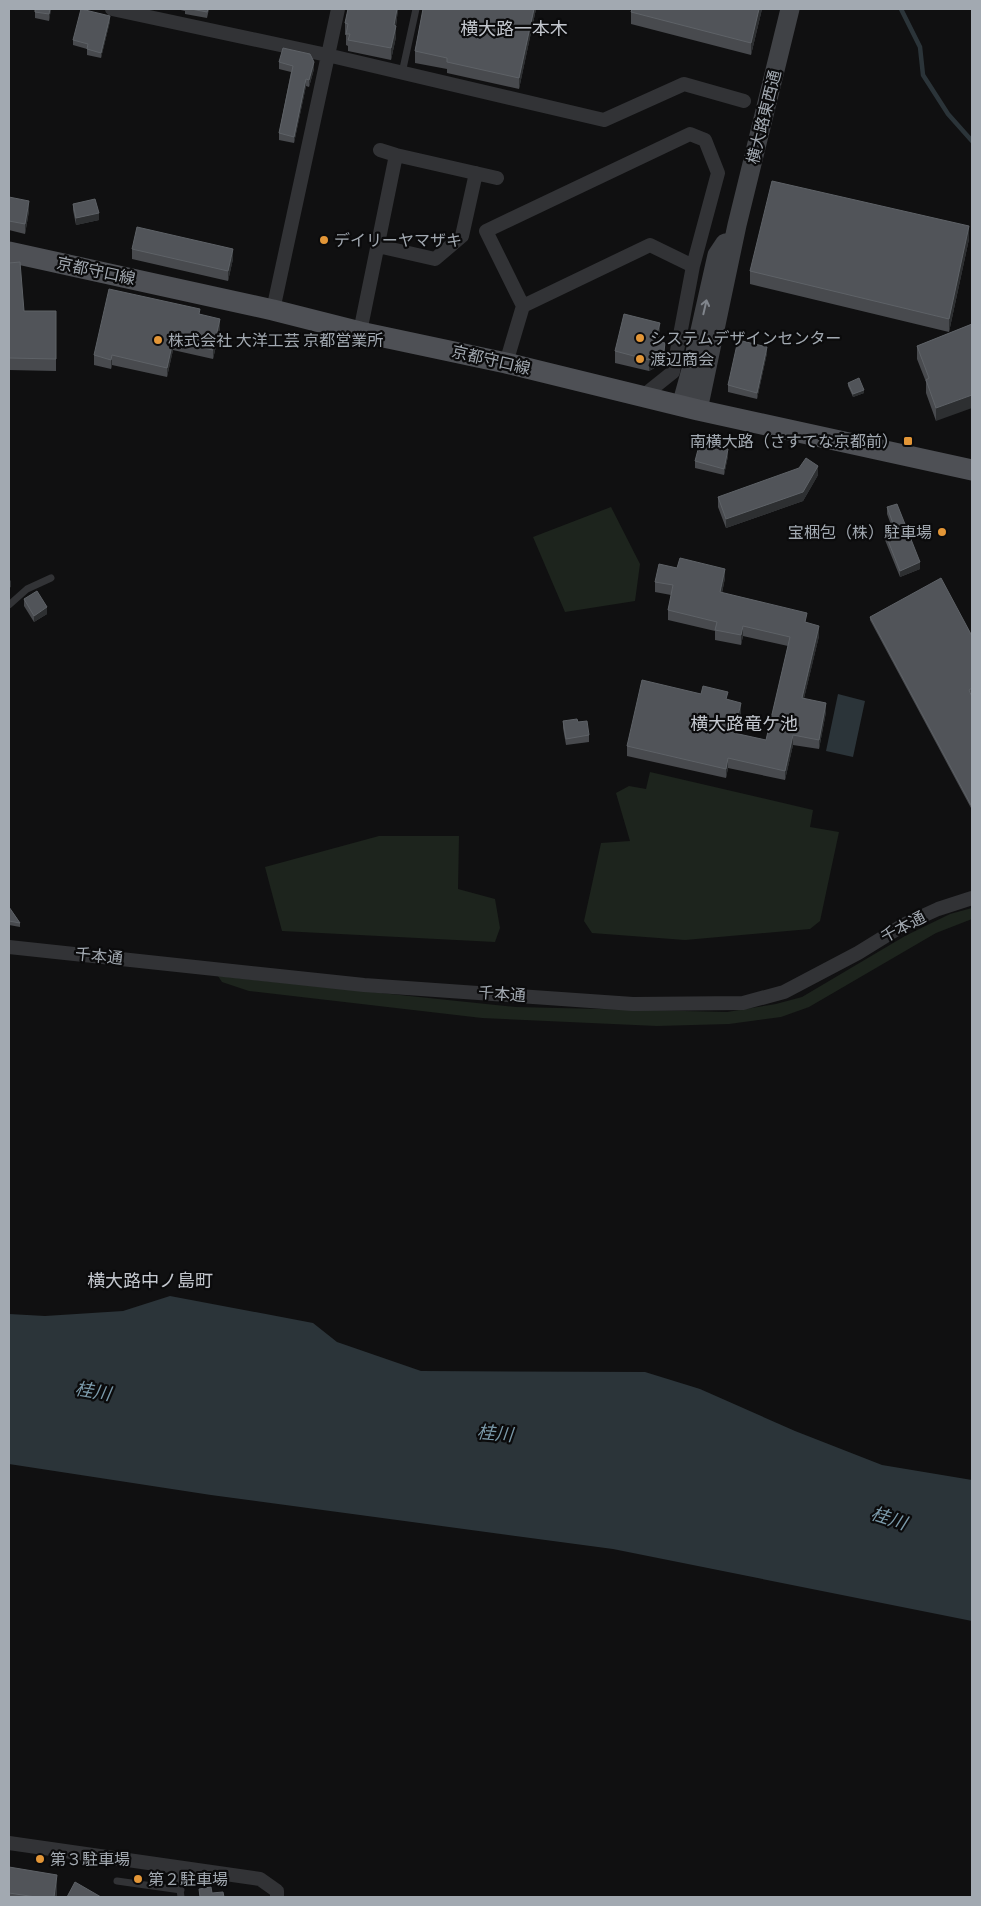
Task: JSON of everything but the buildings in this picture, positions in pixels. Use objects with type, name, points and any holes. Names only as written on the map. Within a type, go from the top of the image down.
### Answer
[{"type":"main road","name":"京都守口線","points":[[9,252],[274,310],[360,332],[506,363],[689,408],[972,470]]},
{"type":"street","points":[[112,9],[327,55],[604,120],[684,84],[744,101]]},
{"type":"street","points":[[274,310],[338,9]]},
{"type":"street","name":"横大路東西通","points":[[689,408],[692,366],[717,255],[737,225],[790,9]]},
{"type":"street","points":[[506,363],[523,306],[486,231],[690,134],[705,140],[718,174],[693,266],[673,372],[643,396]]},
{"type":"street","points":[[380,150],[497,178]]},
{"type":"street","points":[[360,332],[396,155]]},
{"type":"street","points":[[378,246],[436,259],[462,236],[476,173]]},
{"type":"street","points":[[523,306],[650,245],[693,266]]},
{"type":"street","name":"千本通","points":[[9,947],[364,984],[633,1004],[743,1003],[784,992],[858,953],[905,924],[938,909],[972,898]]},
{"type":"street","points":[[9,1843],[260,1879],[277,1891],[276,1897]]},
{"type":"lane","points":[[402,73],[416,9]]},
{"type":"lane","points":[[9,605],[28,589],[51,578]]},
{"type":"lane","points":[[117,1881],[181,1894],[177,1868]]},
{"type":"shaded area","points":[[611,507],[640,564],[635,601],[565,612],[533,537]]},
{"type":"shaded area","points":[[650,772],[813,810],[810,827],[839,832],[820,921],[810,929],[685,940],[592,933],[584,921],[601,843],[630,841],[616,793],[629,786],[646,789]]},
{"type":"shaded area","points":[[379,836],[459,836],[458,889],[495,899],[500,928],[495,942],[282,931],[265,867]]},
{"type":"shaded area","points":[[972,908],[972,919],[936,933],[809,1007],[781,1017],[729,1024],[657,1026],[482,1018],[249,991],[222,982],[218,976],[516,1007],[727,1012],[776,1004],[802,997],[905,936],[950,914]]},
{"type":"water","points":[[838,694],[865,701],[853,757],[826,751]]},
{"type":"water","name":"桂川","points":[[170,1296],[313,1323],[337,1342],[421,1371],[645,1372],[700,1389],[795,1431],[882,1465],[972,1480],[972,1621],[613,1549],[211,1495],[9,1464],[9,1314],[45,1316],[123,1311]]},
{"type":"waterway","points":[[901,9],[920,47],[923,75],[948,114],[972,141]]},
{"type":"place","name":"デイリーヤマザキ","points":[[324,240]]},
{"type":"place","name":"システムデザインセンター","points":[[640,338]]},
{"type":"place","name":"株式会社 大洋工芸 京都営業所","points":[[158,340]]},
{"type":"place","name":"渡辺商会","points":[[640,359]]},
{"type":"place","name":"南横大路（さすてな京都前）","points":[[908,441]]},
{"type":"place","name":"宝梱包（株）駐車場","points":[[942,532]]},
{"type":"place","name":"第３駐車場","points":[[40,1859]]},
{"type":"place","name":"第２駐車場","points":[[138,1879]]},
{"type":"district","name":"横大路一本木","points":[[514,28]]},
{"type":"district","name":"横大路竜ケ池","points":[[744,723]]},
{"type":"district","name":"横大路中ノ島町","points":[[150,1280]]}]
